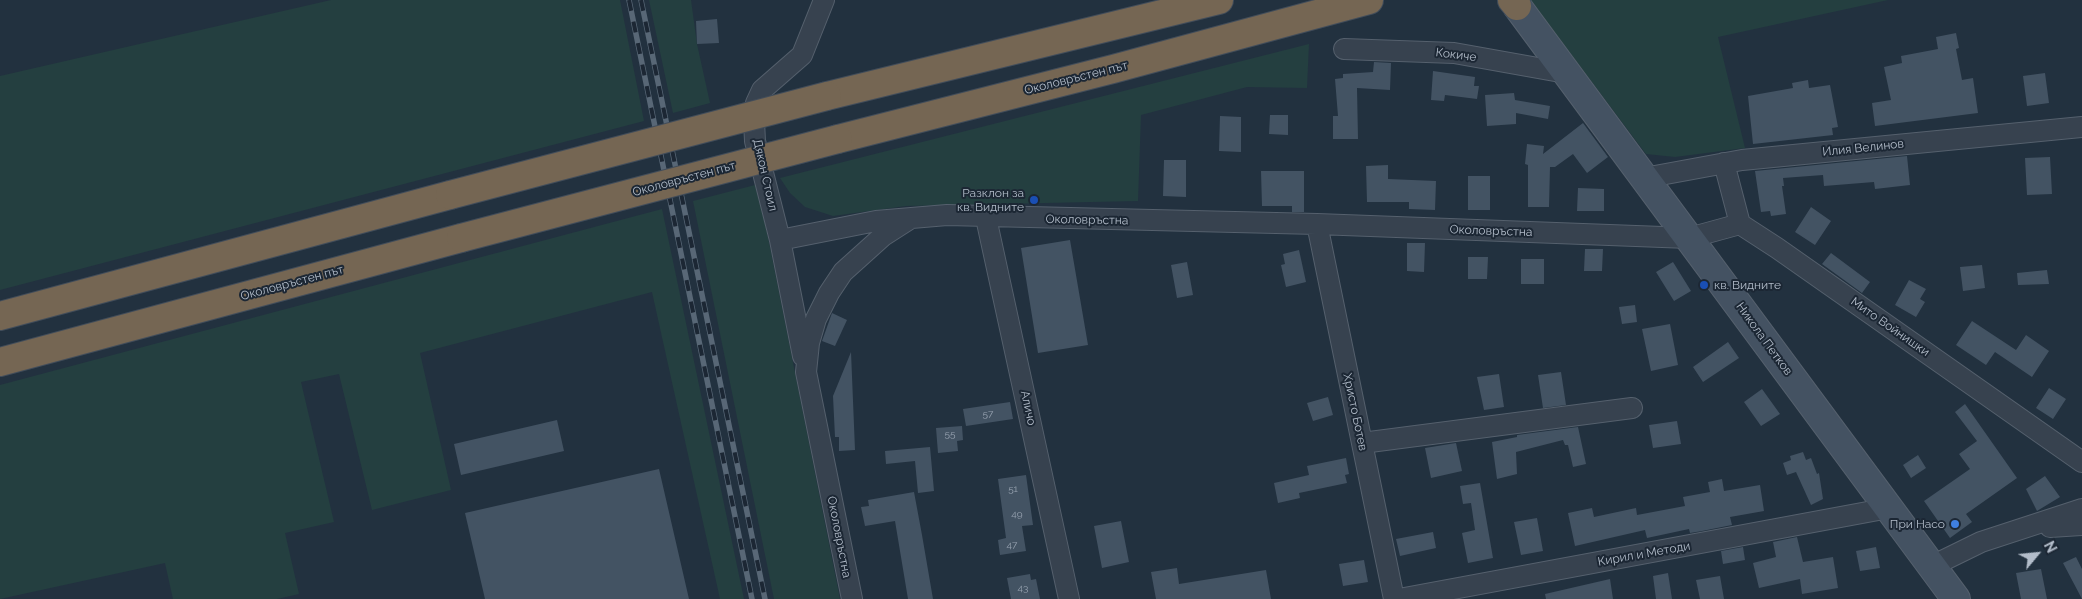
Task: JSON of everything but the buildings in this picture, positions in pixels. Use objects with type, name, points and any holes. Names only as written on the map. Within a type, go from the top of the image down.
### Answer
[{"type":"highway","points":[[0,316],[827,96],[1220,0]]},
{"type":"highway","name":"Околовръстен път","points":[[0,362],[461,238],[1103,72],[1369,0]]},
{"type":"street","name":"Дякон Стоил","points":[[806,372],[780,240],[755,142],[754,121],[756,103],[762,90],[770,81],[802,55],[824,0]]},
{"type":"street","name":"Никола Петков","points":[[1515,2],[1956,599]]},
{"type":"street","name":"Кокиче","points":[[1344,49],[1454,53],[1566,73]]},
{"type":"street","name":"Илия Велинов","points":[[1644,178],[1724,163],[2082,127]]},
{"type":"street","points":[[1689,238],[1740,224],[1724,163]]},
{"type":"street","name":"Околовръстна","points":[[852,599],[806,372],[809,343],[816,319],[828,294],[843,272],[883,236],[914,217],[947,215],[986,218],[1317,224],[1689,238]]},
{"type":"street","points":[[780,240],[876,221],[914,217]]},
{"type":"street","name":"Аличо","points":[[986,218],[1069,599]]},
{"type":"street","name":"Христо Ботев","points":[[1317,224],[1394,599]]},
{"type":"street","name":"Мито Войнишки","points":[[1740,224],[2082,462]]},
{"type":"street","points":[[1362,443],[1632,408]]},
{"type":"street","name":"Кирил и Методи","points":[[1399,599],[1889,508]]},
{"type":"street","points":[[1932,566],[1981,542],[2082,509]]},
{"type":"street","points":[[2023,529],[2082,525]]},
{"type":"green space","points":[[331,0],[620,0],[644,121],[0,290],[0,76]]},
{"type":"green space","points":[[649,0],[691,0],[697,44],[710,103],[673,113]]},
{"type":"green space","points":[[1530,0],[1888,0],[1718,37],[1745,148],[1675,157],[1646,154]]},
{"type":"green space","points":[[1309,44],[1307,88],[1247,87],[1141,115],[1138,201],[906,206],[833,216],[805,207],[790,193],[780,178]]},
{"type":"green space","points":[[755,185],[766,227],[840,599],[774,599],[693,201]]},
{"type":"green space","points":[[662,209],[744,599],[720,599],[652,292],[420,353],[451,490],[372,510],[339,374],[301,382],[334,522],[285,533],[299,594],[277,599],[173,599],[165,563],[0,599],[0,385]]},
{"type":"railway","points":[[629,0],[752,599]]},
{"type":"railway","points":[[641,0],[765,599]]},
{"type":"place","name":"Разклон за кв. Видните","points":[[1034,200]]},
{"type":"place","name":"кв. Видните","points":[[1704,285]]},
{"type":"place","name":"При Насо","points":[[1955,524]]}]
